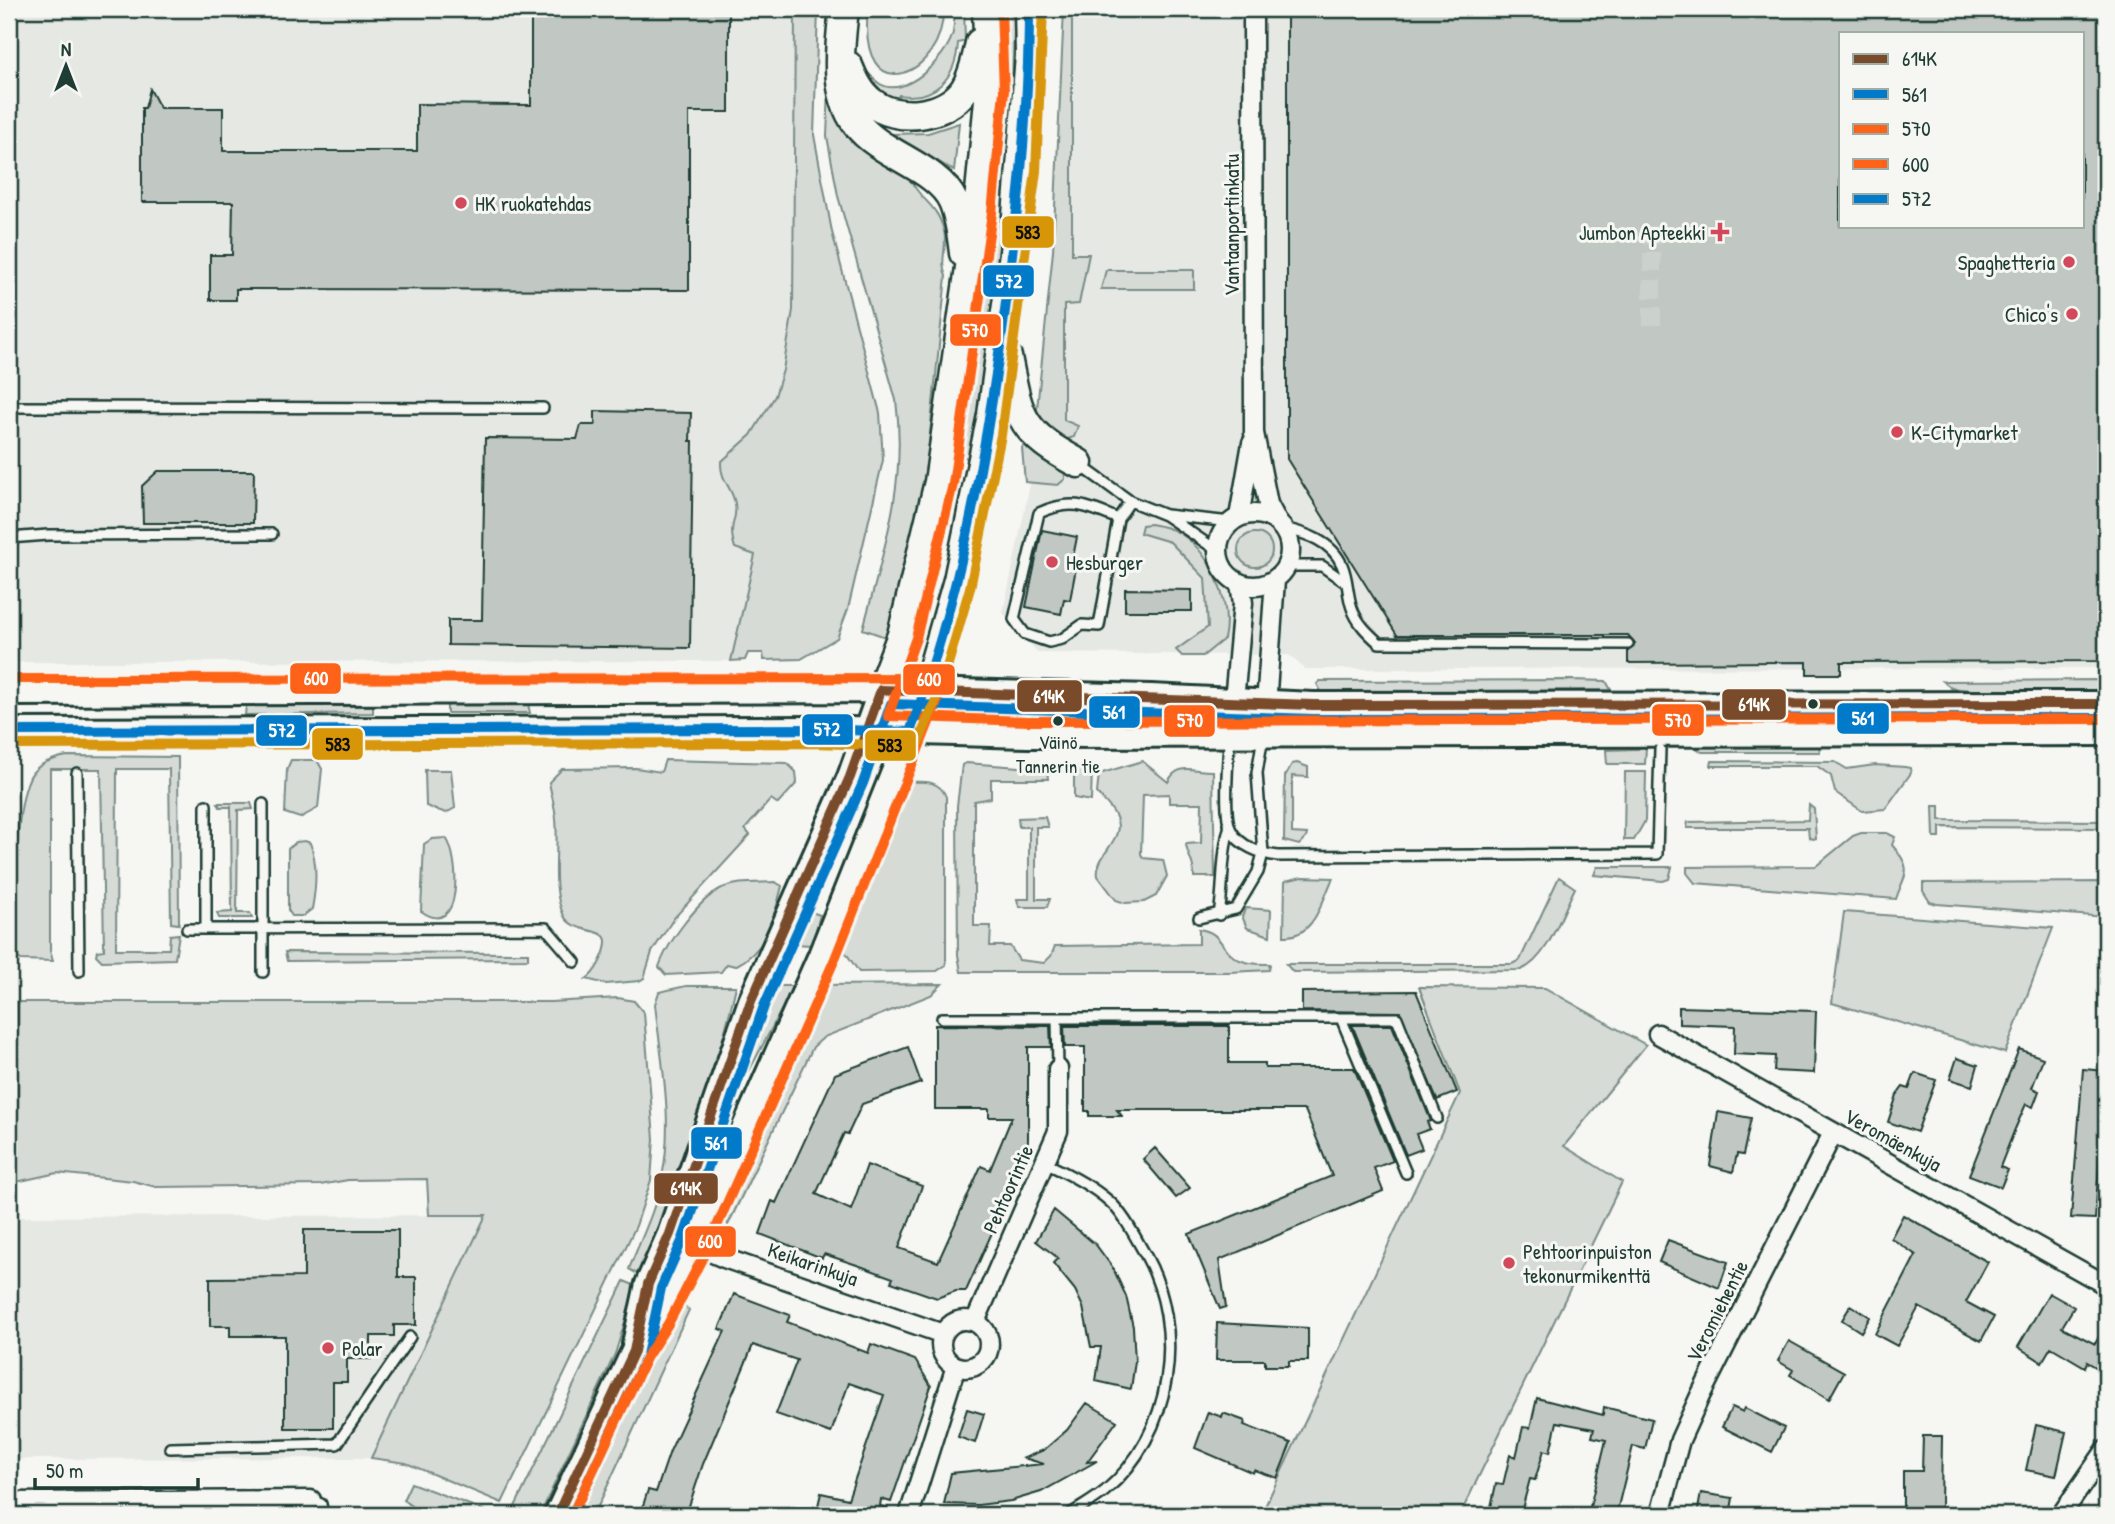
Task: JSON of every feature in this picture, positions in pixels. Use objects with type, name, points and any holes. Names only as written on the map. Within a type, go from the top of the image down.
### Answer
[{"type":"main road","points":[[843,22],[848,67],[859,90],[871,103],[885,110],[919,114],[940,109],[955,100],[965,89],[979,47],[986,9]]},
{"type":"main road","points":[[634,1351],[648,1283],[670,1234],[751,1001],[868,729],[902,635],[939,482],[978,212],[990,90],[986,9]]},
{"type":"main road","points":[[557,1515],[634,1351],[656,1318],[693,1244],[821,956],[926,692],[958,580],[979,488],[1014,253],[1030,56],[1030,9]]},
{"type":"main road","points":[[843,22],[839,68],[845,95],[856,123],[873,141],[937,181],[952,199],[961,226],[967,277]]},
{"type":"main road","points":[[1002,331],[1018,410],[1024,422],[1048,447],[1078,463]]},
{"type":"main road","points":[[9,694],[881,690],[1268,703],[2106,704]]},
{"type":"main road","points":[[9,731],[868,729],[910,732],[1230,734],[2106,733]]},
{"type":"street","name":"Vantaanportinkatu","points":[[1253,11],[1254,433],[1268,504],[1291,551],[1287,566]]},
{"type":"street","name":"Vantaanportinkatu","points":[[1218,551],[1223,532],[1235,520],[1254,433]]},
{"type":"street","points":[[1235,520],[1255,514],[1280,525]]},
{"type":"street","points":[[1218,551],[1225,572],[1240,584],[1253,587],[1275,580],[1287,566]]},
{"type":"street","points":[[1264,733],[1268,703],[1269,634],[1275,580]]},
{"type":"street","points":[[1230,734],[1236,701],[1243,603],[1240,584]]},
{"type":"street","name":"Veromäenkuja","points":[[1658,1034],[2106,1285]]},
{"type":"street","name":"Pehtoorintie","points":[[975,1322],[1058,1131],[1058,1069]]},
{"type":"street","name":"Veromiehentie","points":[[1660,1515],[1680,1440],[1833,1133]]},
{"type":"street","name":"Keikarinkuja","points":[[670,1234],[943,1334]]},
{"type":"street","points":[[960,1320],[975,1322],[988,1337],[988,1351],[978,1363],[964,1368],[956,1366],[944,1356],[943,1334],[960,1320]]},
{"type":"street","points":[[909,1515],[956,1366]]},
{"type":"street","points":[[2061,1515],[2106,1450]]},
{"type":"street","points":[[9,1502],[110,1508],[311,1500]]},
{"type":"lane","points":[[9,407],[542,408]]},
{"type":"lane","points":[[1078,463],[1130,501],[1164,515],[1218,551]]},
{"type":"lane","points":[[1118,519],[1080,503],[1054,506],[1039,513],[1014,619],[1025,634],[1049,642],[1062,639],[1082,625],[1099,626],[1118,519],[1130,501]]},
{"type":"lane","points":[[1164,515],[1235,520]]},
{"type":"lane","points":[[1280,525],[1331,548],[1342,565],[1351,608],[1360,625],[1379,643],[1628,644]]},
{"type":"lane","points":[[9,538],[48,535],[272,534]]},
{"type":"lane","points":[[1287,566],[1322,566],[1347,583]]},
{"type":"lane","points":[[1199,918],[1236,909],[1247,895],[1263,853],[1257,774],[1264,733]]},
{"type":"lane","points":[[1219,915],[1224,884],[1224,849],[1229,829],[1227,765],[1230,734]]},
{"type":"lane","points":[[1229,829],[1241,843],[1263,853],[1278,856],[1657,854],[1660,749]]},
{"type":"lane","points":[[77,773],[79,971]]},
{"type":"lane","points":[[263,972],[264,804]]},
{"type":"lane","points":[[206,805],[206,929]]},
{"type":"lane","points":[[187,929],[546,928],[575,962]]},
{"type":"lane","points":[[942,1018],[1397,1018],[1437,1118]]},
{"type":"lane","points":[[1341,1018],[1406,1173]]},
{"type":"lane","points":[[1057,1019],[1058,1069]]},
{"type":"lane","points":[[1045,1163],[1111,1202],[1159,1279],[1170,1321],[1169,1366],[1157,1414],[1135,1458],[1105,1491],[1069,1515]]},
{"type":"lane","points":[[170,1448],[337,1444],[410,1337]]},
{"type":"lane","points":[[311,1500],[321,1504],[323,1515]]},
{"type":"shaded area","points":[[9,9],[811,9],[809,233],[769,482],[746,605],[731,661],[9,662]]},
{"type":"shaded area","points":[[795,9],[818,9],[814,135],[832,232],[880,413],[883,460],[848,609],[837,638],[801,659],[764,660],[763,653],[748,653],[745,660],[731,661],[755,555],[735,548],[732,527],[735,504],[722,474],[721,462],[751,435],[775,396],[783,370],[793,310]]},
{"type":"shaded area","points":[[868,9],[943,9],[940,32],[931,52],[917,66],[902,73],[887,73],[875,63],[868,42]]},
{"type":"shaded area","points":[[954,9],[964,9],[965,41],[958,43],[953,66],[942,84],[924,94],[899,95],[896,100],[878,90],[864,69],[880,84],[890,87],[901,86],[923,74],[948,45],[954,30]]},
{"type":"shaded area","points":[[998,9],[1015,9],[1009,154],[988,354],[970,459],[961,456],[991,171]]},
{"type":"shaded area","points":[[1064,9],[1090,9],[1072,11],[1072,254],[1089,254],[1079,304],[1064,305],[1064,420],[1078,426],[1074,437],[1061,441],[1036,419],[1053,251]]},
{"type":"shaded area","points":[[1067,9],[2106,9],[2106,668],[1305,669],[1289,655],[1038,653],[1003,613],[1043,423]]},
{"type":"shaded area","points":[[829,89],[841,123],[849,135],[880,163],[911,180],[937,214],[945,237],[943,265],[946,276],[927,463],[905,575],[888,638],[863,629],[892,516],[899,430],[896,400],[838,196],[827,136]]},
{"type":"shaded area","points":[[959,123],[954,171],[893,134],[928,133]]},
{"type":"shaded area","points":[[1106,270],[1194,270],[1194,289],[1101,289]]},
{"type":"shaded area","points":[[1027,440],[1064,466],[1065,479],[1058,485],[1025,482],[1022,448]]},
{"type":"shaded area","points":[[1150,524],[1174,530],[1192,543],[1211,567],[1218,581],[1225,610],[1224,639],[1203,656],[1182,656],[1176,650],[1208,627],[1205,578],[1170,542],[1140,533],[1142,525]]},
{"type":"shaded area","points":[[1255,533],[1267,538],[1272,550],[1267,562],[1255,567],[1243,562],[1238,550],[1243,538]]},
{"type":"shaded area","points":[[663,673],[663,679],[82,679],[82,674]]},
{"type":"shaded area","points":[[2106,680],[2106,691],[1972,690],[1951,688],[1943,681]]},
{"type":"shaded area","points":[[1320,681],[1606,681],[1611,690],[1322,693],[1317,684]]},
{"type":"shaded area","points":[[373,704],[373,713],[245,715],[246,706]]},
{"type":"shaded area","points":[[528,704],[530,713],[447,713],[447,705]]},
{"type":"shaded area","points":[[1019,706],[1171,709],[1171,722],[1019,723]]},
{"type":"shaded area","points":[[786,741],[787,750],[624,749],[624,742]]},
{"type":"shaded area","points":[[1641,746],[1646,747],[1645,764],[1607,764],[1606,750],[1638,749]]},
{"type":"shaded area","points":[[1819,746],[1820,752],[1702,752],[1695,747]]},
{"type":"shaded area","points":[[67,756],[178,757],[179,924],[171,923],[169,769],[117,769],[116,949],[169,949],[170,935],[179,934],[175,959],[102,961],[96,955],[97,951],[104,950],[101,769],[50,769],[50,951],[53,961],[21,960],[13,954],[18,831],[27,785],[33,772],[40,766]]},
{"type":"shaded area","points":[[291,760],[317,760],[322,769],[318,808],[300,818],[285,813],[287,769]]},
{"type":"shaded area","points":[[665,760],[787,763],[796,772],[797,783],[778,804],[771,799],[745,829],[750,835],[674,918],[652,952],[644,978],[639,981],[606,984],[586,979],[599,963],[606,942],[601,934],[568,922],[560,905],[556,880],[556,819],[549,782],[562,769],[636,768],[661,772]]},
{"type":"shaded area","points":[[1142,761],[1168,782],[1182,770],[1213,771],[1215,877],[1194,877],[1186,844],[1201,843],[1202,803],[1169,803],[1169,794],[1143,795],[1141,854],[1143,858],[1163,860],[1167,876],[1156,896],[1144,902],[1125,903],[1116,900],[1098,876],[1098,868],[1114,839],[1118,824],[1113,812],[1097,793],[1099,774]]},
{"type":"shaded area","points":[[1712,761],[1835,762],[1847,769],[1875,765],[1910,768],[1911,773],[1885,809],[1862,811],[1835,792],[1831,776],[1817,766],[1711,766]]},
{"type":"shaded area","points":[[966,763],[1047,769],[1048,779],[991,779],[991,798],[974,801],[974,926],[991,926],[990,946],[1010,946],[1019,960],[1044,963],[1055,946],[1199,944],[1199,929],[1216,937],[1231,955],[1252,963],[1270,964],[1269,970],[961,972],[958,955],[957,806],[962,765]]},
{"type":"shaded area","points":[[1292,764],[1308,767],[1308,777],[1292,776],[1292,833],[1307,834],[1299,845],[1284,841],[1285,776]]},
{"type":"shaded area","points":[[1092,767],[1091,801],[1074,798],[1074,768]]},
{"type":"shaded area","points":[[425,770],[451,770],[455,808],[446,813],[426,806]]},
{"type":"shaded area","points":[[1625,772],[1646,772],[1645,821],[1634,840],[1624,840]]},
{"type":"shaded area","points":[[904,782],[934,784],[946,797],[946,965],[937,971],[859,972],[839,943]]},
{"type":"shaded area","points":[[218,803],[251,803],[253,809],[238,810],[237,913],[250,913],[252,918],[219,918],[217,913],[232,912],[231,807],[220,807]]},
{"type":"shaded area","points":[[1809,805],[1814,809],[1816,839],[1809,838],[1808,828],[1687,828],[1688,822],[1808,820]]},
{"type":"shaded area","points":[[1933,806],[1940,806],[1940,820],[2106,821],[2106,828],[1940,827],[1940,838],[1934,838]]},
{"type":"shaded area","points":[[1045,817],[1048,827],[1036,827],[1036,899],[1050,899],[1047,907],[1019,907],[1017,899],[1029,899],[1029,827],[1019,827],[1018,818]]},
{"type":"shaded area","points":[[1861,833],[1887,833],[1895,837],[1892,845],[1903,861],[1906,872],[1896,899],[1695,883],[1687,873],[1687,867],[1816,866],[1853,836]]},
{"type":"shaded area","points":[[446,838],[454,862],[454,893],[451,906],[445,915],[435,917],[421,911],[424,844],[432,839]]},
{"type":"shaded area","points":[[296,842],[310,843],[315,867],[312,909],[303,916],[292,916],[288,910],[288,849]]},
{"type":"shaded area","points":[[1597,867],[1672,867],[1669,879],[1663,881],[1594,875]]},
{"type":"shaded area","points":[[1302,877],[1333,878],[1310,925],[1294,935],[1284,936],[1285,881]]},
{"type":"shaded area","points":[[1559,877],[1575,888],[1547,946],[1531,964],[1521,970],[1293,972],[1286,964],[1512,964],[1520,960]]},
{"type":"shaded area","points":[[775,882],[782,886],[768,933],[755,952],[746,959],[735,966],[727,964],[721,972],[666,975],[659,967],[684,924],[711,895],[733,885]]},
{"type":"shaded area","points":[[2106,882],[2106,917],[1937,904],[1930,902],[1923,891],[1923,883]]},
{"type":"shaded area","points":[[1246,908],[1271,910],[1270,936],[1247,928],[1242,916]]},
{"type":"shaded area","points":[[808,911],[820,915],[812,945],[793,944]]},
{"type":"shaded area","points":[[1844,912],[2053,928],[2005,1053],[1832,1003]]},
{"type":"shaded area","points":[[285,952],[528,953],[528,959],[287,961]]},
{"type":"shaded area","points":[[942,984],[931,995],[824,1037],[813,1047],[728,1225],[722,1211],[722,1195],[820,985]]},
{"type":"shaded area","points":[[686,986],[736,986],[706,1096],[641,1276],[629,1269],[656,1201],[667,1134],[655,1004],[659,992]]},
{"type":"shaded area","points":[[771,986],[794,986],[748,1073],[739,1073],[754,1023]]},
{"type":"shaded area","points":[[1419,987],[1545,988],[1646,1045],[1564,1146],[1622,1182],[1460,1515],[1261,1515],[1460,1093]]},
{"type":"shaded area","points":[[618,998],[634,1001],[644,1013],[654,1139],[651,1180],[636,1226],[502,1503],[406,1463],[371,1458],[486,1215],[429,1215],[427,1179],[348,1180],[320,1185],[156,1187],[133,1181],[57,1173],[16,1182],[17,1002],[551,1002]]},
{"type":"shaded area","points":[[486,1215],[371,1458],[15,1459],[16,1217]]},
{"type":"shaded area","points":[[624,1281],[636,1286],[615,1354],[540,1515],[511,1515]]},
{"type":"shaded area","points":[[673,1301],[689,1310],[594,1515],[571,1515]]},
{"type":"shaded area","points":[[411,1483],[486,1511],[488,1515],[424,1515],[403,1500]]},
{"type":"building","name":"HK ruokatehdas","points":[[531,9],[714,9],[714,13],[729,13],[729,112],[689,112],[689,290],[236,289],[236,300],[210,300],[210,255],[232,255],[233,202],[142,202],[142,108],[145,108],[150,89],[160,108],[223,108],[223,151],[417,151],[417,104],[531,105]]},
{"type":"building","points":[[1287,9],[2106,9],[2106,661],[1841,662],[1841,674],[1807,674],[1807,662],[1628,663],[1628,651],[1635,643],[1628,635],[1397,635],[1287,459]]},
{"type":"building","points":[[595,411],[691,413],[690,441],[693,441],[690,648],[448,645],[448,620],[482,620],[485,438],[577,439],[581,425],[595,425]]},
{"type":"building","points":[[158,471],[254,471],[253,523],[143,523],[142,486]]},
{"type":"building","name":"Hesburger","points":[[1042,530],[1077,537],[1071,567],[1076,568],[1070,600],[1064,599],[1061,614],[1026,607]]},
{"type":"building","points":[[1125,589],[1192,590],[1192,611],[1125,611]]},
{"type":"building","points":[[1416,991],[1457,1092],[1437,1100],[1400,1012],[1302,1011],[1302,992]]},
{"type":"building","points":[[1679,1007],[1816,1011],[1814,1073],[1774,1071],[1775,1056],[1734,1054],[1735,1026],[1679,1024]]},
{"type":"building","points":[[935,1025],[1050,1026],[1051,1047],[1028,1047],[1028,1141],[1012,1180],[1015,1181],[966,1291],[956,1291],[937,1298],[891,1282],[893,1278],[860,1266],[824,1254],[822,1258],[760,1234],[772,1201],[776,1203],[835,1074],[908,1047],[921,1083],[862,1104],[848,1134],[844,1133],[816,1194],[851,1210],[867,1165],[922,1186],[899,1248],[938,1262],[981,1166],[990,1170],[1012,1117],[989,1117],[989,1109],[935,1109]]},
{"type":"building","points":[[1352,1025],[1392,1025],[1431,1121],[1427,1122],[1430,1129],[1416,1134],[1422,1149],[1406,1155]]},
{"type":"building","points":[[1064,1026],[1229,1026],[1229,1063],[1265,1063],[1265,1068],[1354,1068],[1393,1161],[1374,1168],[1383,1191],[1219,1260],[1226,1307],[1220,1309],[1189,1234],[1332,1176],[1305,1110],[1117,1110],[1122,1116],[1089,1116],[1089,1111],[1085,1111],[1085,1047],[1065,1047]]},
{"type":"building","points":[[2019,1049],[2043,1058],[2032,1088],[2039,1091],[2033,1107],[2026,1104],[2015,1129],[2000,1167],[2008,1170],[2001,1187],[1969,1175]]},
{"type":"building","points":[[1957,1058],[1978,1065],[1972,1086],[1950,1079]]},
{"type":"building","points":[[2083,1069],[2106,1071],[2095,1219],[2071,1218]]},
{"type":"building","points":[[1915,1073],[1936,1080],[1917,1132],[1888,1122],[1897,1095],[1903,1087],[1909,1089]]},
{"type":"building","points":[[1718,1112],[1751,1118],[1743,1155],[1737,1154],[1733,1172],[1710,1166]]},
{"type":"building","points":[[1155,1148],[1190,1188],[1176,1198],[1143,1159]]},
{"type":"building","points":[[1054,1210],[1096,1245],[1113,1268],[1126,1296],[1133,1327],[1135,1361],[1131,1389],[1096,1381],[1101,1347],[1091,1347],[1083,1307],[1075,1290],[1053,1263],[1058,1258],[1036,1241]]},
{"type":"building","points":[[1903,1215],[1988,1262],[1966,1302],[1994,1317],[1981,1341],[1919,1307],[1897,1346],[1875,1334],[1916,1255],[1891,1238]]},
{"type":"building","name":"Polar","points":[[304,1230],[398,1230],[398,1277],[416,1277],[416,1325],[394,1325],[394,1336],[371,1336],[371,1359],[347,1359],[347,1382],[333,1382],[333,1428],[285,1428],[285,1336],[230,1336],[230,1326],[210,1326],[210,1278],[304,1277]]},
{"type":"building","points":[[1668,1240],[1728,1262],[1719,1288],[1659,1262]]},
{"type":"building","points":[[2049,1293],[2074,1307],[2062,1327],[2095,1344],[2106,1324],[2106,1373],[2087,1362],[2085,1367],[2051,1347],[2042,1362],[2018,1347]]},
{"type":"building","points":[[734,1294],[790,1315],[787,1322],[868,1353],[871,1344],[915,1360],[931,1386],[891,1502],[881,1499],[880,1506],[888,1508],[887,1515],[842,1515],[817,1510],[821,1493],[848,1499],[884,1395],[849,1383],[831,1433],[776,1414],[797,1360],[753,1345],[703,1464],[686,1515],[640,1515],[648,1490],[656,1492],[670,1451],[725,1331],[719,1329]]},
{"type":"building","points":[[1851,1305],[1870,1317],[1861,1332],[1842,1320]]},
{"type":"building","points":[[1217,1323],[1308,1328],[1308,1361],[1289,1361],[1289,1366],[1265,1366],[1265,1360],[1216,1360]]},
{"type":"building","points":[[1789,1341],[1844,1372],[1829,1399],[1790,1375],[1793,1370],[1778,1361]]},
{"type":"building","points":[[1537,1398],[1603,1415],[1604,1407],[1652,1419],[1645,1449],[1633,1446],[1616,1515],[1588,1515],[1606,1440],[1592,1437],[1594,1429],[1557,1422],[1550,1452],[1544,1450],[1535,1480],[1530,1479],[1522,1509],[1517,1508],[1516,1512],[1491,1507],[1496,1484],[1503,1485],[1510,1455],[1516,1457],[1523,1427],[1530,1428]]},
{"type":"building","points":[[1087,1403],[1117,1421],[1087,1462],[1097,1461],[1041,1492],[1011,1501],[978,1505],[944,1504],[951,1473],[1044,1464],[1024,1458],[1044,1450],[1067,1430]]},
{"type":"building","points":[[1732,1407],[1743,1412],[1745,1408],[1784,1428],[1772,1452],[1722,1427]]},
{"type":"building","points":[[967,1409],[984,1414],[975,1443],[958,1437]]},
{"type":"building","points":[[1208,1412],[1222,1417],[1223,1413],[1245,1421],[1244,1425],[1291,1443],[1277,1478],[1254,1470],[1253,1473],[1195,1448]]},
{"type":"building","points":[[2036,1425],[2066,1432],[2056,1476],[2026,1470]]},
{"type":"building","points":[[1923,1436],[1942,1436],[1941,1507],[1903,1507],[1903,1471],[1922,1471]]},
{"type":"building","points":[[1701,1493],[1733,1498],[1730,1515],[1697,1515]]},
{"type":"tunnel","points":[[1652,226],[1652,334]]},
{"type":"transit line","name":"570","points":[[1001,9],[1004,91],[992,213],[953,484],[916,638],[888,716],[1028,721],[2106,719]]},
{"type":"transit line","name":"572","points":[[9,731],[814,729],[910,732],[943,632],[956,582],[987,429],[1017,207],[1027,88],[1029,9]]},
{"type":"transit line","name":"583","points":[[9,745],[814,743],[910,746],[918,743],[941,688],[970,588],[1001,435],[1036,171],[1043,9]]},
{"type":"transit line","name":"600","points":[[9,679],[926,678],[938,684],[939,697],[834,961],[706,1251],[668,1324],[646,1358],[572,1515]]},
{"type":"transit line","name":"614K","points":[[557,1515],[634,1351],[648,1284],[670,1234],[751,1001],[850,777],[881,690],[1313,705],[2106,704]]},
{"type":"transit line","name":"561","points":[[572,1515],[647,1355],[661,1288],[683,1239],[764,1006],[863,783],[891,704],[1313,719],[2106,718]]},
{"type":"place","name":"HK ruokatehdas","points":[[461,203]]},
{"type":"place","name":"Jumbon Apteekki","points":[[1720,232]]},
{"type":"place","name":"Spaghetteria","points":[[2069,262]]},
{"type":"place","name":"Chico's","points":[[2072,314]]},
{"type":"place","name":"K-Citymarket","points":[[1897,432]]},
{"type":"place","name":"Hesburger","points":[[1052,562]]},
{"type":"place","name":"Väinö Tannerin tie","points":[[1058,721]]},
{"type":"place","name":"Pehtoorinpuiston tekonurmikenttä","points":[[1509,1263]]},
{"type":"place","name":"Polar","points":[[328,1348]]}]
